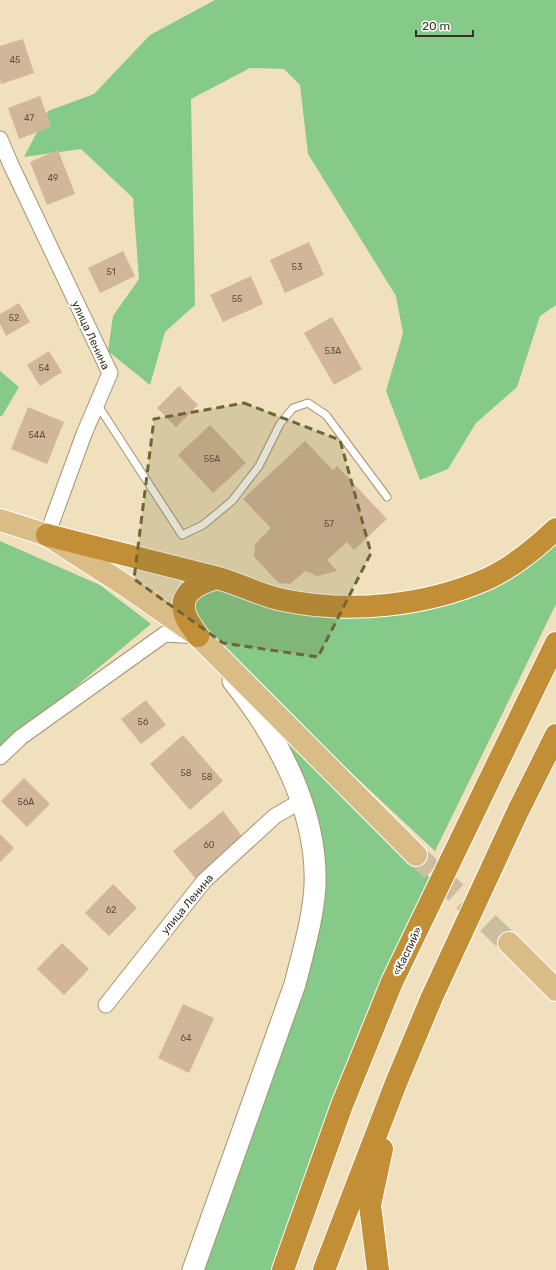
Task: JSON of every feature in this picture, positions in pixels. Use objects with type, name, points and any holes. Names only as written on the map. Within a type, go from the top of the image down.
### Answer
[{"type":"highway","points":[[47,536],[217,578],[259,594],[283,600],[336,607],[396,604],[458,590],[488,578],[516,562],[541,543],[556,529]]},
{"type":"highway","points":[[198,636],[187,621],[184,610],[184,601],[188,592],[194,587],[200,583],[217,578]]},
{"type":"highway","name":"«Каспий»","points":[[283,1270],[342,1105],[392,982],[556,643]]},
{"type":"highway","points":[[324,1270],[396,1083],[432,997],[518,811],[556,735]]},
{"type":"highway","points":[[378,1270],[370,1205],[396,1083]]},
{"type":"main road","points":[[0,520],[47,536],[126,586],[198,636],[416,855]]},
{"type":"main road","points":[[193,1270],[295,984],[308,936],[314,886],[312,842],[301,801],[287,764],[267,729],[240,690],[198,636]]},
{"type":"main road","points":[[509,943],[556,990]]},
{"type":"street","name":"улица Ленина","points":[[0,139],[110,373],[84,434],[47,536]]},
{"type":"street","points":[[0,757],[21,737],[165,634],[198,636]]},
{"type":"street","name":"улица Ленина","points":[[106,1005],[204,881],[275,816],[301,801]]},
{"type":"lane","points":[[97,404],[182,536],[203,525],[232,501],[259,466],[280,424],[293,408],[308,404],[326,415],[387,497]]},
{"type":"highlighted area","points":[[244,403],[340,440],[371,553],[318,657],[223,643],[134,579],[154,419]]},
{"type":"green space","points":[[215,0],[556,0],[556,305],[540,316],[517,387],[476,423],[448,469],[420,480],[386,391],[403,333],[396,296],[308,154],[300,85],[284,69],[250,68],[191,99],[195,305],[165,332],[150,385],[108,351],[113,316],[139,279],[133,198],[81,149],[24,157],[48,111],[94,94],[150,35]]},
{"type":"green space","points":[[0,371],[19,387],[2,416],[0,416]]},
{"type":"green space","points":[[556,534],[556,604],[435,851],[199,631],[189,605],[208,585],[236,591],[412,604]]},
{"type":"green space","points":[[0,541],[100,585],[151,624],[0,750]]},
{"type":"green space","points":[[254,701],[429,877],[387,980],[274,1270],[199,1270],[300,985],[318,841]]},
{"type":"building","points":[[23,39],[34,73],[1,84],[0,46]]},
{"type":"building","points":[[40,96],[51,127],[19,139],[8,108]]},
{"type":"building","points":[[58,150],[75,194],[47,205],[30,162]]},
{"type":"building","points":[[309,242],[324,275],[285,293],[270,260]]},
{"type":"building","points":[[123,251],[135,276],[100,293],[88,268]]},
{"type":"building","points":[[251,276],[263,304],[223,322],[210,295]]},
{"type":"building","points":[[19,303],[30,322],[6,336],[0,324],[0,314]]},
{"type":"building","points":[[332,317],[362,369],[334,385],[304,333]]},
{"type":"building","points":[[49,351],[62,372],[40,386],[27,365]]},
{"type":"building","points":[[179,386],[198,405],[176,427],[157,408]]},
{"type":"building","points":[[28,407],[64,422],[47,464],[11,449]]},
{"type":"building","points":[[210,425],[246,463],[213,493],[178,455]]},
{"type":"building","points":[[305,441],[333,470],[337,466],[387,519],[354,550],[347,542],[327,560],[337,571],[317,576],[305,571],[290,584],[279,583],[254,557],[255,544],[271,528],[243,499]]},
{"type":"building","points":[[146,700],[166,725],[141,744],[121,719]]},
{"type":"building","points":[[183,735],[223,781],[190,810],[150,764]]},
{"type":"building","points":[[24,778],[50,804],[27,827],[1,801]]},
{"type":"building","points":[[223,811],[244,839],[195,878],[173,851]]},
{"type":"building","points":[[0,834],[14,848],[0,862]]},
{"type":"building","points":[[113,884],[137,908],[109,936],[85,913]]},
{"type":"building","points":[[62,943],[89,969],[64,995],[37,969]]},
{"type":"building","points":[[183,1004],[214,1018],[189,1073],[158,1058]]},
{"type":"tunnel","points":[[416,855],[509,943]]}]
